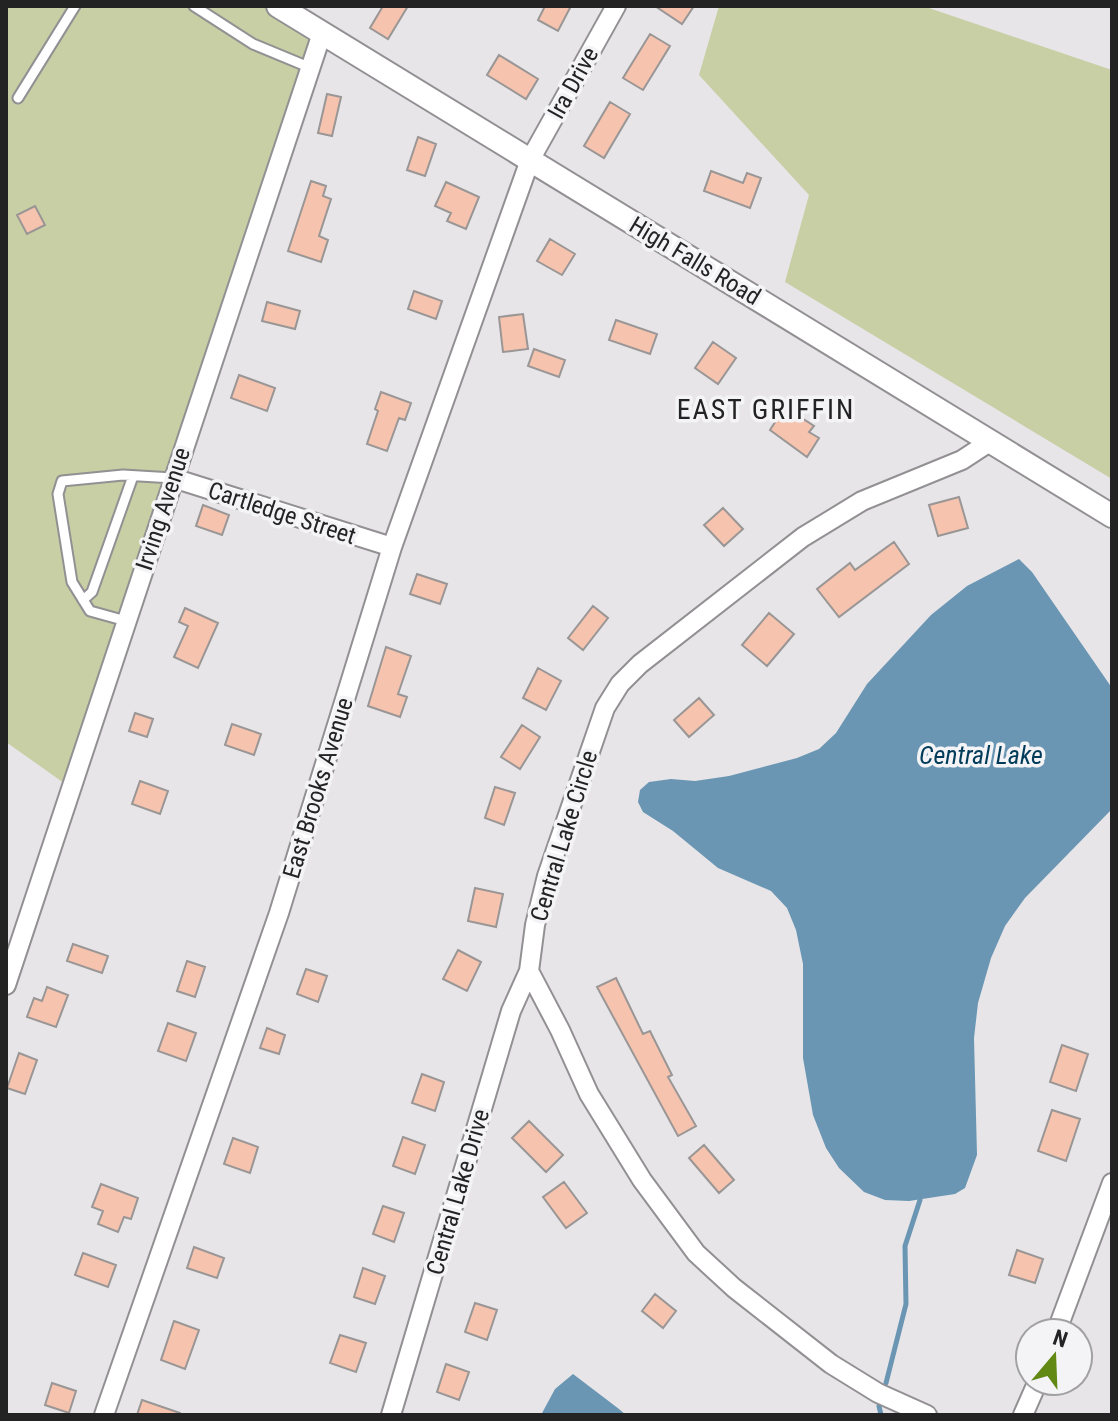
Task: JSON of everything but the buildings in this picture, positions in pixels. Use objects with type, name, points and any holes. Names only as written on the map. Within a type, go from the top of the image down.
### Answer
[{"type":"street","name":"High Falls Road","points":[[278,6],[1112,516]]},
{"type":"street","name":"Ira Drive","points":[[530,160],[616,6]]},
{"type":"street","name":"Irving Avenue","points":[[6,985],[322,33]]},
{"type":"street","name":"East Brooks Avenue","points":[[104,1415],[279,913],[392,547],[530,160]]},
{"type":"street","name":"Central Lake Circle","points":[[529,971],[535,925],[547,876],[605,708],[620,684],[640,664],[803,537],[862,501],[962,460],[991,441]]},
{"type":"street","name":"Cartledge Street","points":[[173,478],[392,547]]},
{"type":"street","name":"Central Lake Drive","points":[[391,1415],[511,1011],[529,971]]},
{"type":"street","points":[[529,971],[589,1094],[642,1180],[696,1253],[734,1288],[831,1364],[878,1393],[927,1415]]},
{"type":"street","points":[[1062,1317],[1112,1183]]},
{"type":"lane","points":[[18,98],[75,6]]},
{"type":"lane","points":[[194,6],[253,44],[311,68]]},
{"type":"lane","points":[[126,621],[90,611],[72,582],[58,494],[62,481],[133,476],[173,478]]},
{"type":"lane","points":[[83,600],[92,592],[133,476]]},
{"type":"green space","points":[[6,6],[267,6],[318,37],[71,788],[6,742]]},
{"type":"green space","points":[[719,6],[923,6],[1112,70],[1112,479],[785,282],[809,195],[699,75]]},
{"type":"water","name":"Central Lake","points":[[1019,559],[1032,572],[1112,688],[1112,809],[1025,898],[1005,926],[991,958],[978,1003],[974,1038],[977,1155],[965,1188],[955,1194],[909,1201],[885,1200],[864,1192],[839,1168],[826,1148],[813,1115],[803,1058],[803,964],[796,930],[787,908],[771,891],[718,868],[673,831],[643,812],[638,802],[640,790],[649,782],[671,779],[695,781],[729,776],[819,749],[836,733],[867,684],[931,615],[967,586]]},
{"type":"water","points":[[573,1374],[626,1415],[541,1415],[555,1389]]},
{"type":"waterway","points":[[886,1383],[906,1304],[905,1246],[920,1200]]},
{"type":"waterway","points":[[879,1406],[881,1415]]},
{"type":"district","name":"EAST GRIFFIN","points":[[766,409]]}]
